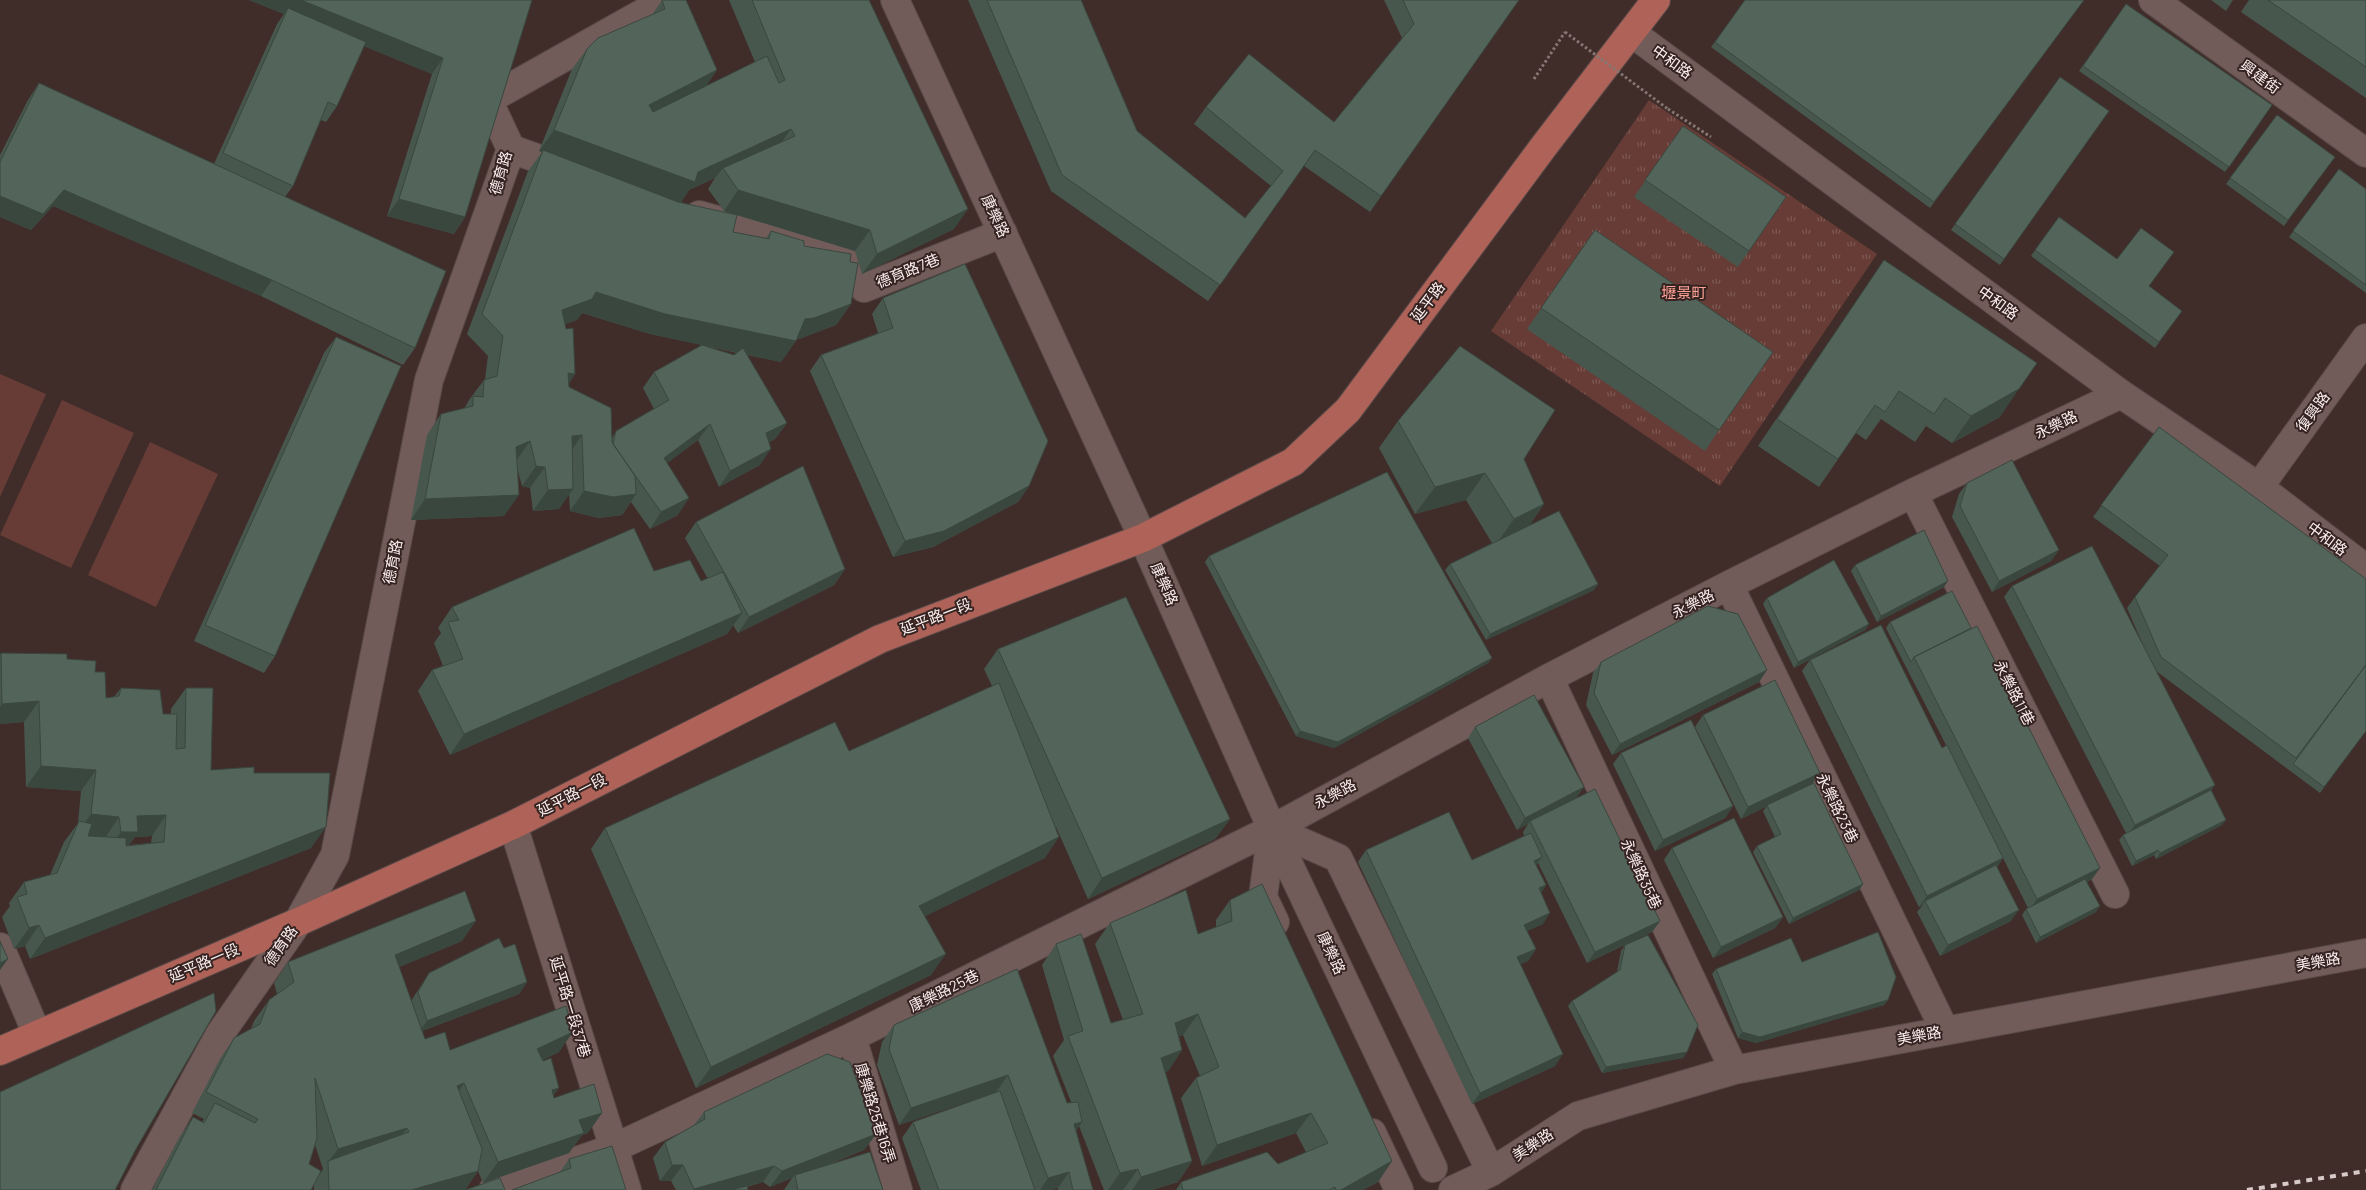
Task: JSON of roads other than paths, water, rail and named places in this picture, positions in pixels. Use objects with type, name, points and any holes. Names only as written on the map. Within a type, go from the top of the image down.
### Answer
[{"type":"main road","name":"延平路","points":[[1143,538],[1293,462],[1348,410],[1544,146],[1656,0]]},
{"type":"main road","name":"延平路一段","points":[[0,1051],[298,922],[513,824],[880,638],[1143,538]]},
{"type":"street","name":"德育路","points":[[136,1190],[220,1034],[298,922],[335,855],[429,380],[511,149],[488,100],[666,0]]},
{"type":"street","name":"康樂路","points":[[896,0],[1143,538],[1272,829],[1433,1168]]},
{"type":"street","name":"興建街","points":[[2153,0],[2366,153]]},
{"type":"street","name":"中和路","points":[[1632,33],[2121,394],[2259,487],[2366,569]]},
{"type":"street","points":[[511,149],[595,178]]},
{"type":"street","name":"德育路7巷","points":[[678,207],[793,242],[847,263],[864,288],[1003,233]]},
{"type":"street","name":"復興路","points":[[2259,487],[2366,338]]},
{"type":"street","name":"永樂路","points":[[1272,829],[1549,678],[1729,585],[1913,493],[2121,394]]},
{"type":"street","name":"永樂路11巷","points":[[1913,493],[2115,894]]},
{"type":"street","name":"永樂路23巷","points":[[1729,585],[1945,1031]]},
{"type":"street","name":"永樂路35巷","points":[[1549,678],[1734,1070]]},
{"type":"street","name":"延平路一段37巷","points":[[513,824],[627,1190]]},
{"type":"street","points":[[1284,941],[1263,897],[1272,829],[1338,858],[1491,1172]]},
{"type":"street","name":"康樂路25巷","points":[[493,1190],[614,1148],[852,1037],[1272,829]]},
{"type":"street","points":[[0,947],[37,1034]]},
{"type":"street","name":"美樂路","points":[[1453,1190],[1491,1172],[1578,1116],[1734,1070],[2366,953]]},
{"type":"street","name":"康樂路25巷16弄","points":[[852,1037],[898,1190]]},
{"type":"street","points":[[1362,1110],[1399,1190]]},
{"type":"railway","points":[[2247,1190],[2366,1171]]},
{"type":"park label","name":"壢景町","points":[[1684,293]]}]
